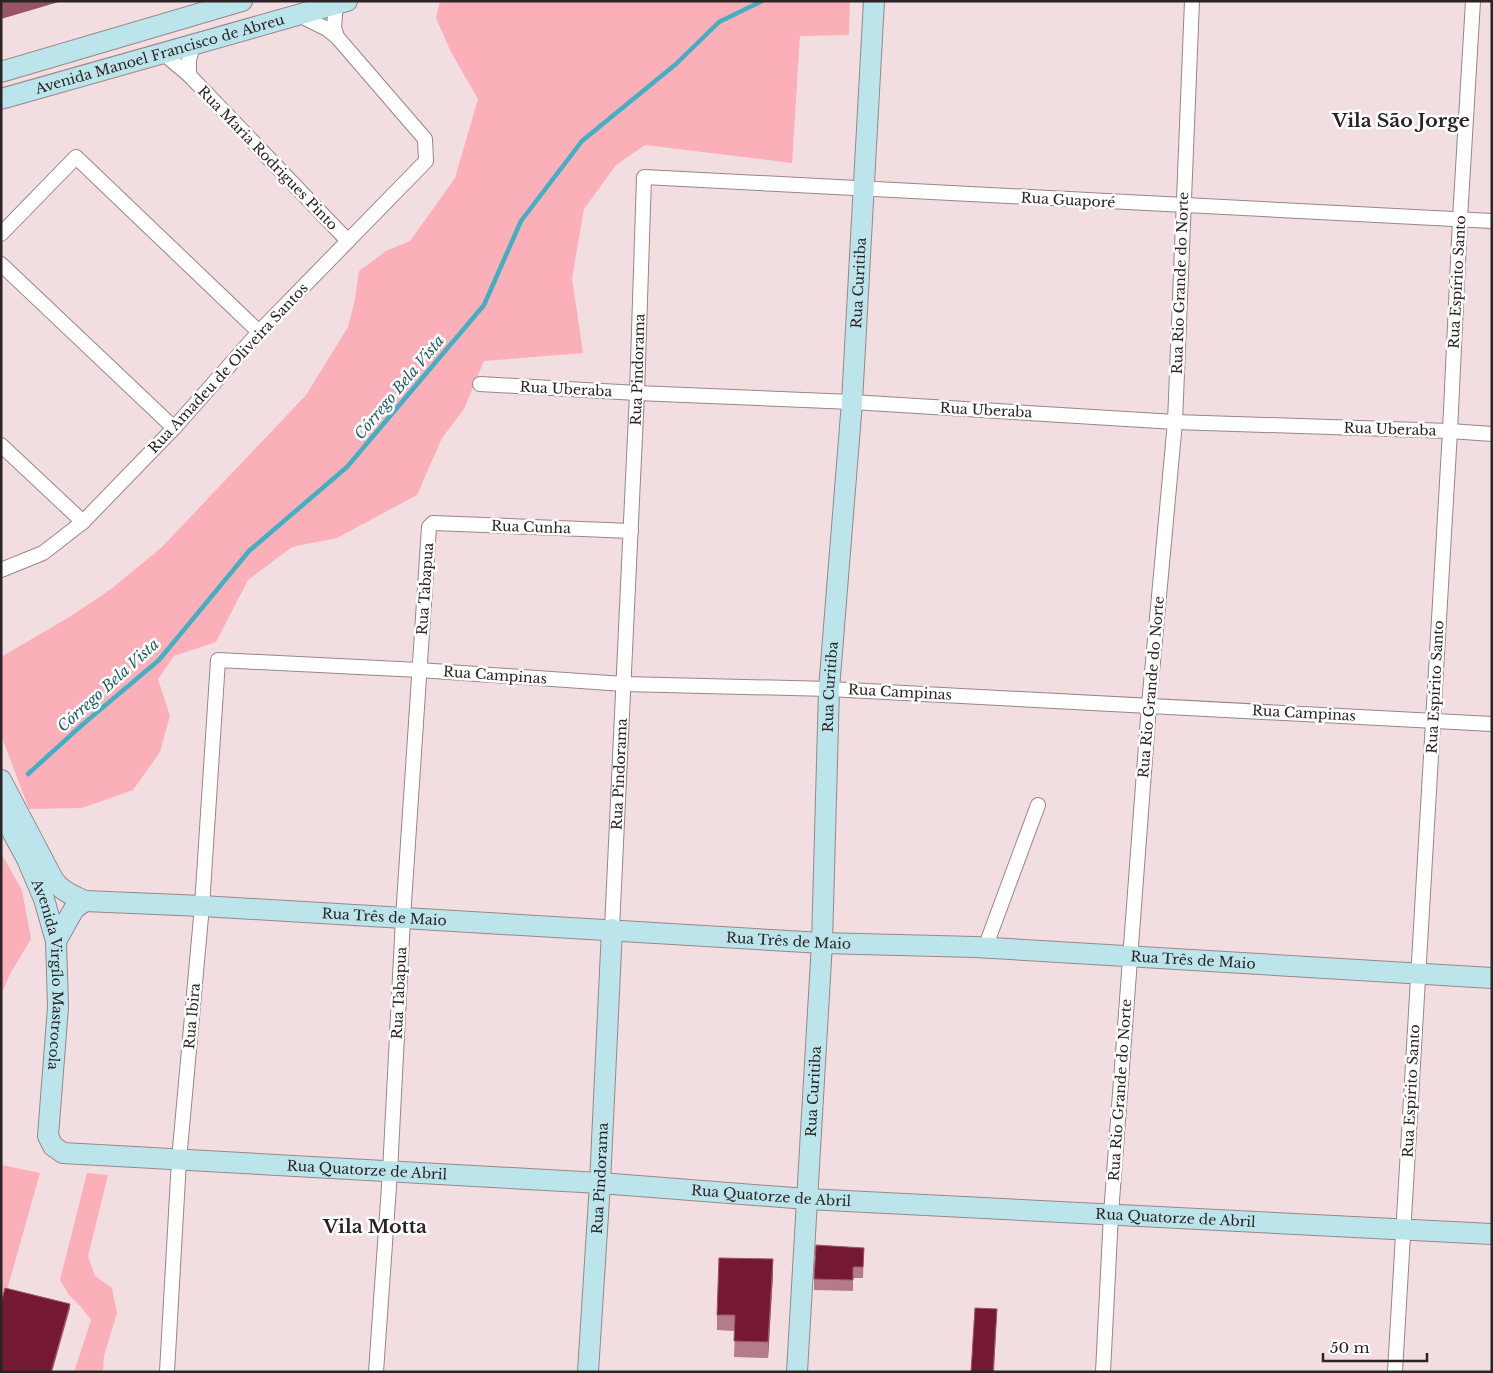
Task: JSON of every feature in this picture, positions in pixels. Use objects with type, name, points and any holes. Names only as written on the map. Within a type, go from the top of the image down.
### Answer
[{"type":"street","name":"Avenida Manoel Francisco de Abreu","points":[[1,72],[242,1]]},
{"type":"street","name":"Rua Curitiba","points":[[797,1372],[822,943],[829,688],[852,402],[874,1]]},
{"type":"street","name":"Rua Rio Grande do Norte","points":[[1103,1372],[1111,1214],[1149,705],[1175,422],[1192,1]]},
{"type":"street","name":"Rua Espírito Santo","points":[[1395,1372],[1473,1]]},
{"type":"street","name":"Avenida Manoel Francisco de Abreu","points":[[1,99],[342,3]]},
{"type":"street","points":[[337,36],[334,27],[342,3]]},
{"type":"street","points":[[299,15],[337,36]]},
{"type":"street","name":"Rua Amadeu de Oliveira Santos","points":[[1,570],[43,553],[83,522],[174,428],[259,332],[426,161],[424,139],[337,36]]},
{"type":"street","name":"Rua Maria Rodrigues Pinto","points":[[189,75],[189,60],[194,45]]},
{"type":"street","name":"Rua Maria Rodrigues Pinto","points":[[164,54],[189,75],[348,241]]},
{"type":"street","points":[[1,234],[76,156],[259,332]]},
{"type":"street","name":"Rua Guaporé","points":[[644,177],[1492,221]]},
{"type":"street","name":"Rua Pindorama","points":[[588,1372],[600,1183],[624,684],[637,393],[644,177]]},
{"type":"street","points":[[1,264],[174,428]]},
{"type":"street","name":"Rua Uberaba","points":[[480,384],[852,402],[1175,422],[1492,434]]},
{"type":"street","points":[[1,445],[83,522]]},
{"type":"street","name":"Rua Cunha","points":[[431,524],[631,531]]},
{"type":"street","name":"Rua Tabapua","points":[[376,1372],[390,1172],[403,918],[419,670],[429,527],[431,524]]},
{"type":"street","name":"Rua Campinas","points":[[218,660],[419,670],[624,684],[829,688],[1492,724]]},
{"type":"street","name":"Rua Ibira","points":[[167,1372],[179,1160],[202,906],[218,660]]},
{"type":"street","name":"Rua Três de Maio","points":[[1,780],[59,887],[85,901],[612,929],[822,943],[985,948],[1492,978]]},
{"type":"street","points":[[985,948],[1038,805]]},
{"type":"street","name":"Avenida Virgílo Mastrocola","points":[[1,811],[44,899],[56,942],[58,1007],[48,1136],[53,1146]]},
{"type":"street","points":[[56,942],[74,910],[85,901]]},
{"type":"street","name":"Rua Quatorze de Abril","points":[[53,1146],[63,1153],[600,1183],[808,1199],[1492,1234]]},
{"type":"shaded area","points":[[440,1],[850,1],[849,35],[800,36],[792,163],[645,145],[616,165],[584,209],[572,278],[583,353],[484,361],[464,409],[442,438],[417,495],[337,538],[292,547],[248,580],[216,642],[174,656],[158,679],[170,716],[160,752],[133,790],[82,808],[29,809],[1,735],[1,657],[71,616],[111,589],[162,547],[306,395],[348,327],[359,271],[386,251],[410,241],[455,178],[478,99],[451,52],[436,18]]},
{"type":"shaded area","points":[[1,853],[22,890],[31,939],[10,974],[1,995]]},
{"type":"shaded area","points":[[2,1165],[40,1173],[1,1311],[1,1168]]},
{"type":"shaded area","points":[[87,1173],[108,1175],[88,1256],[95,1276],[112,1288],[117,1313],[104,1356],[103,1372],[74,1372],[91,1320],[69,1295],[60,1280]]},
{"type":"building","points":[[816,1245],[864,1248],[863,1267],[853,1267],[853,1280],[814,1279]]},
{"type":"building","points":[[719,1258],[773,1259],[768,1342],[734,1341],[735,1315],[717,1315]]},
{"type":"building","points":[[5,1288],[70,1304],[51,1372],[1,1372],[1,1303]]},
{"type":"building","points":[[975,1308],[997,1309],[993,1372],[971,1372]]},
{"type":"waterway","name":"Córrego Bela Vista","points":[[28,774],[82,725],[159,660],[249,551],[347,467],[484,305],[521,221],[582,141],[676,64],[719,22],[762,1]]},
{"type":"district","name":"Vila São Jorge","points":[[1401,120]]},
{"type":"district","name":"Vila Motta","points":[[375,1226]]}]
